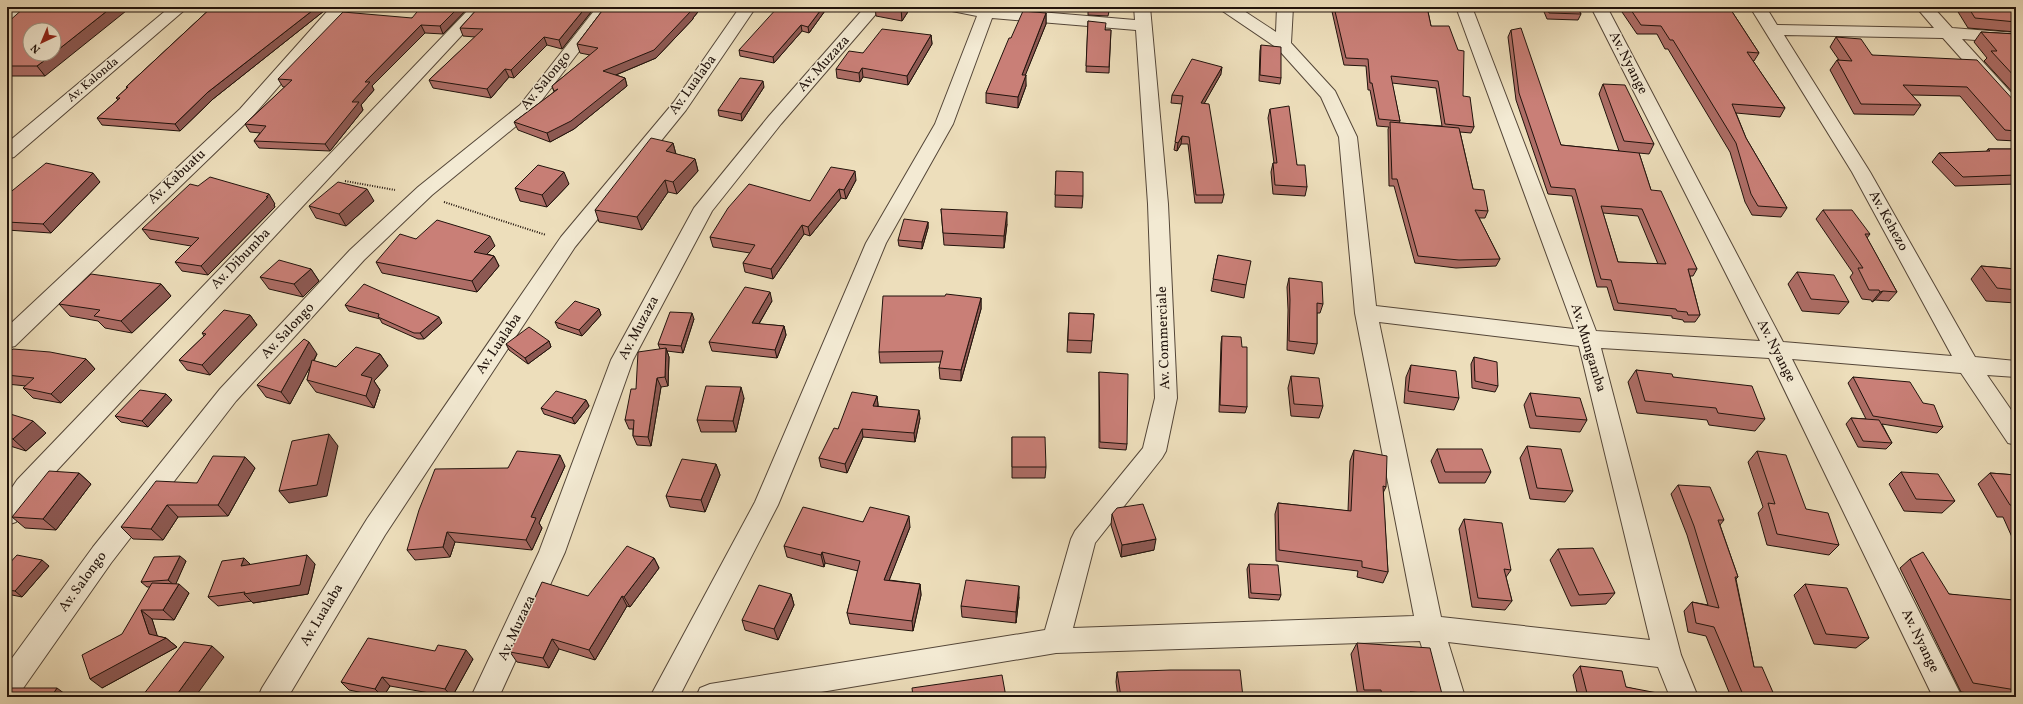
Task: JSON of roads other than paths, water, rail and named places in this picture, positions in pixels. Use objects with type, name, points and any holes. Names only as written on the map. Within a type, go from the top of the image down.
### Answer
[{"type":"street","points":[[7,20],[23,7]]},
{"type":"street","name":"Av. Kalonda","points":[[7,153],[180,7]]},
{"type":"street","name":"Av. Kabuatu","points":[[7,340],[246,113],[340,7]]},
{"type":"street","name":"Av. Dibumba","points":[[7,515],[26,487],[480,7]]},
{"type":"street","name":"Av. Salongo","points":[[7,688],[102,555],[228,395],[357,255],[421,194],[526,109],[605,7]]},
{"type":"street","name":"Av. Lualaba","points":[[272,697],[376,527],[568,242],[680,106],[748,7]]},
{"type":"street","name":"Av. Muzaza","points":[[485,697],[552,552],[622,360],[704,208],[774,120],[874,7]]},
{"type":"street","points":[[953,7],[986,13],[1142,16]]},
{"type":"street","points":[[1227,7],[1283,44],[1329,96],[1348,137],[1366,313],[1430,628],[1452,697]]},
{"type":"street","points":[[1283,44],[1285,7]]},
{"type":"street","name":"Av. Mungamba","points":[[1464,7],[1588,338],[1667,655],[1684,697]]},
{"type":"street","name":"Av. Nyange","points":[[1600,7],[1776,350],[1948,697]]},
{"type":"street","name":"Av. Kehezo","points":[[1758,7],[1861,172],[1969,367],[2016,436]]},
{"type":"street","points":[[1924,7],[2016,109]]},
{"type":"street","points":[[664,697],[766,505],[876,243],[944,124],[986,13]]},
{"type":"street","name":"Av. Commerciale","points":[[1056,641],[1084,539],[1154,451],[1166,398],[1158,204],[1142,16]]},
{"type":"street","points":[[1771,30],[1947,33],[2016,38]]},
{"type":"street","points":[[1366,313],[1588,338],[1776,350],[1969,367],[2016,369]]},
{"type":"street","points":[[710,697],[1056,641],[1430,628],[1667,655]]}]
